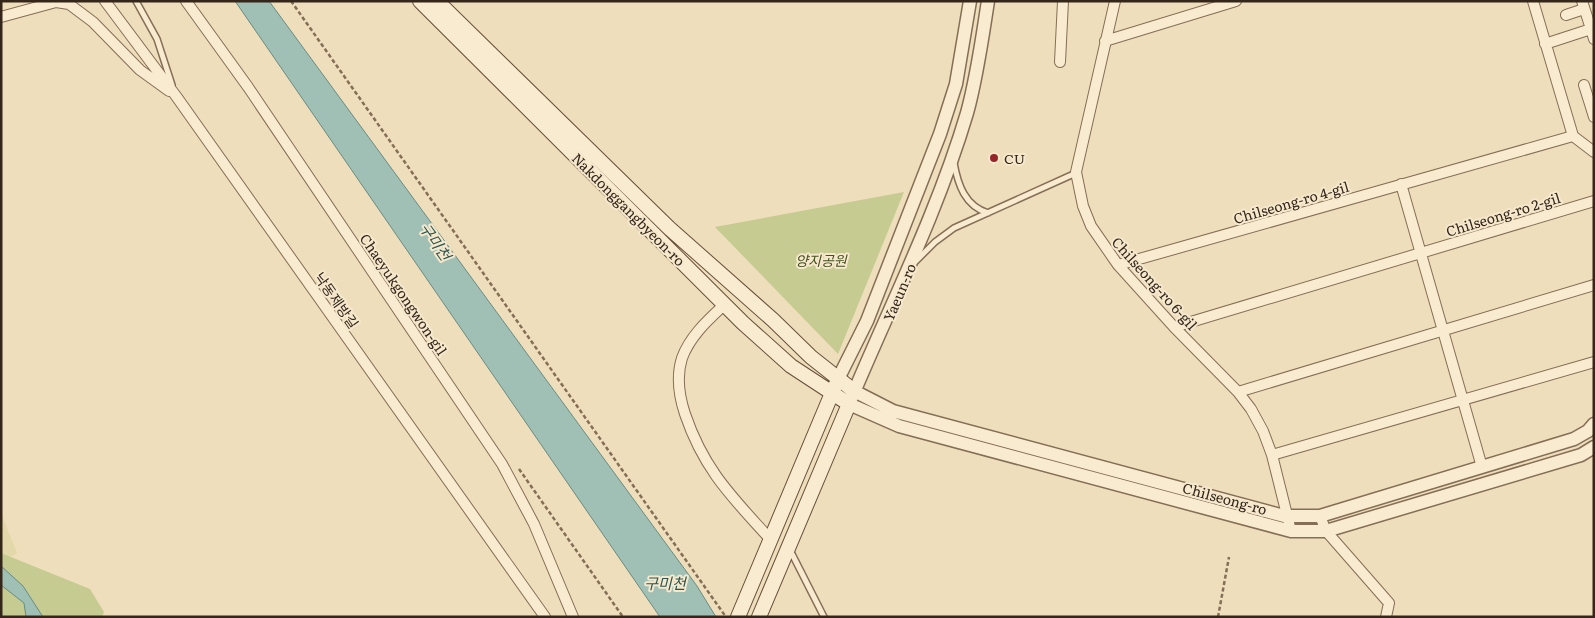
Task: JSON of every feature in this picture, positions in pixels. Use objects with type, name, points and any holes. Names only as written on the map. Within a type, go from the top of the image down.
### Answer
[{"type":"main road","name":"Nakdonggangbyeon-ro","points":[[420,1],[724,304],[791,366],[851,398]]},
{"type":"main road","name":"Nakdonggangbyeon-ro","points":[[438,1],[669,228],[773,320],[811,357],[838,378],[851,398]]},
{"type":"main road","name":"Yaeun-ro","points":[[738,617],[838,378]]},
{"type":"main road","name":"Yaeun-ro","points":[[759,617],[851,398]]},
{"type":"street","name":"낙동제방길","points":[[105,1],[176,96],[545,617]]},
{"type":"street","name":"Chaeyukgongwon-gil","points":[[186,1],[248,87],[502,464],[534,524],[573,617]]},
{"type":"street","name":"Yaeun-ro","points":[[838,378],[868,321],[940,134],[956,84],[970,1]]},
{"type":"street","name":"Yaeun-ro","points":[[851,398],[910,267],[953,158],[976,74],[988,1]]},
{"type":"street","points":[[1060,62],[1064,1]]},
{"type":"street","name":"Chilseong-ro 6-gil","points":[[1116,1],[1105,41],[1076,172],[1083,206],[1091,226],[1118,265],[1174,327],[1238,392],[1250,409],[1263,431],[1272,455],[1291,531]]},
{"type":"street","points":[[1105,41],[1236,1]]},
{"type":"street","points":[[1533,1],[1573,136],[1594,152]]},
{"type":"street","points":[[1,18],[56,2],[69,4],[93,22],[140,70],[176,96]]},
{"type":"street","points":[[1546,44],[1592,34],[1583,5],[1566,15]]},
{"type":"street","points":[[1584,85],[1592,104],[1594,118]]},
{"type":"street","points":[[1482,467],[1401,184],[1573,136]]},
{"type":"street","name":"Chilseong-ro 4-gil","points":[[1118,265],[1401,184]]},
{"type":"street","name":"Chilseong-ro 2-gil","points":[[1421,254],[1594,201]]},
{"type":"street","points":[[1174,327],[1421,254]]},
{"type":"street","points":[[1238,392],[1594,285]]},
{"type":"street","points":[[724,304],[699,329],[682,358],[679,382],[681,399],[698,449],[726,491],[769,544]]},
{"type":"street","points":[[1272,455],[1594,362]]},
{"type":"street","name":"Chilseong-ro","points":[[851,398],[893,411],[1287,516],[1320,516],[1574,439],[1588,431],[1594,424]]},
{"type":"street","name":"Chilseong-ro","points":[[851,398],[899,426],[1291,531],[1326,531],[1581,455],[1594,446]]},
{"type":"street","points":[[1320,516],[1326,531],[1389,603],[1386,617]]},
{"type":"lane","points":[[136,1],[156,39],[176,96]]},
{"type":"lane","points":[[953,158],[960,188],[969,202],[979,210],[988,213]]},
{"type":"lane","points":[[910,267],[935,242],[954,228],[1076,172]]},
{"type":"lane","points":[[789,548],[824,617]]},
{"type":"path","points":[[291,1],[726,617]]},
{"type":"path","points":[[515,464],[623,617]]},
{"type":"path","points":[[1218,617],[1229,557]]},
{"type":"shaded area","points":[[1,513],[17,553],[1,562]]},
{"type":"green space","name":"양지공원","points":[[904,192],[838,354],[715,227]]},
{"type":"green space","points":[[1,553],[90,589],[104,612],[102,617],[1,617]]},
{"type":"water","name":"구미천","points":[[235,1],[269,1],[697,586],[716,617],[660,617]]},
{"type":"water","points":[[1,566],[23,586],[43,617],[26,617],[24,603],[1,585]]},
{"type":"place","name":"CU","points":[[994,158]]}]
